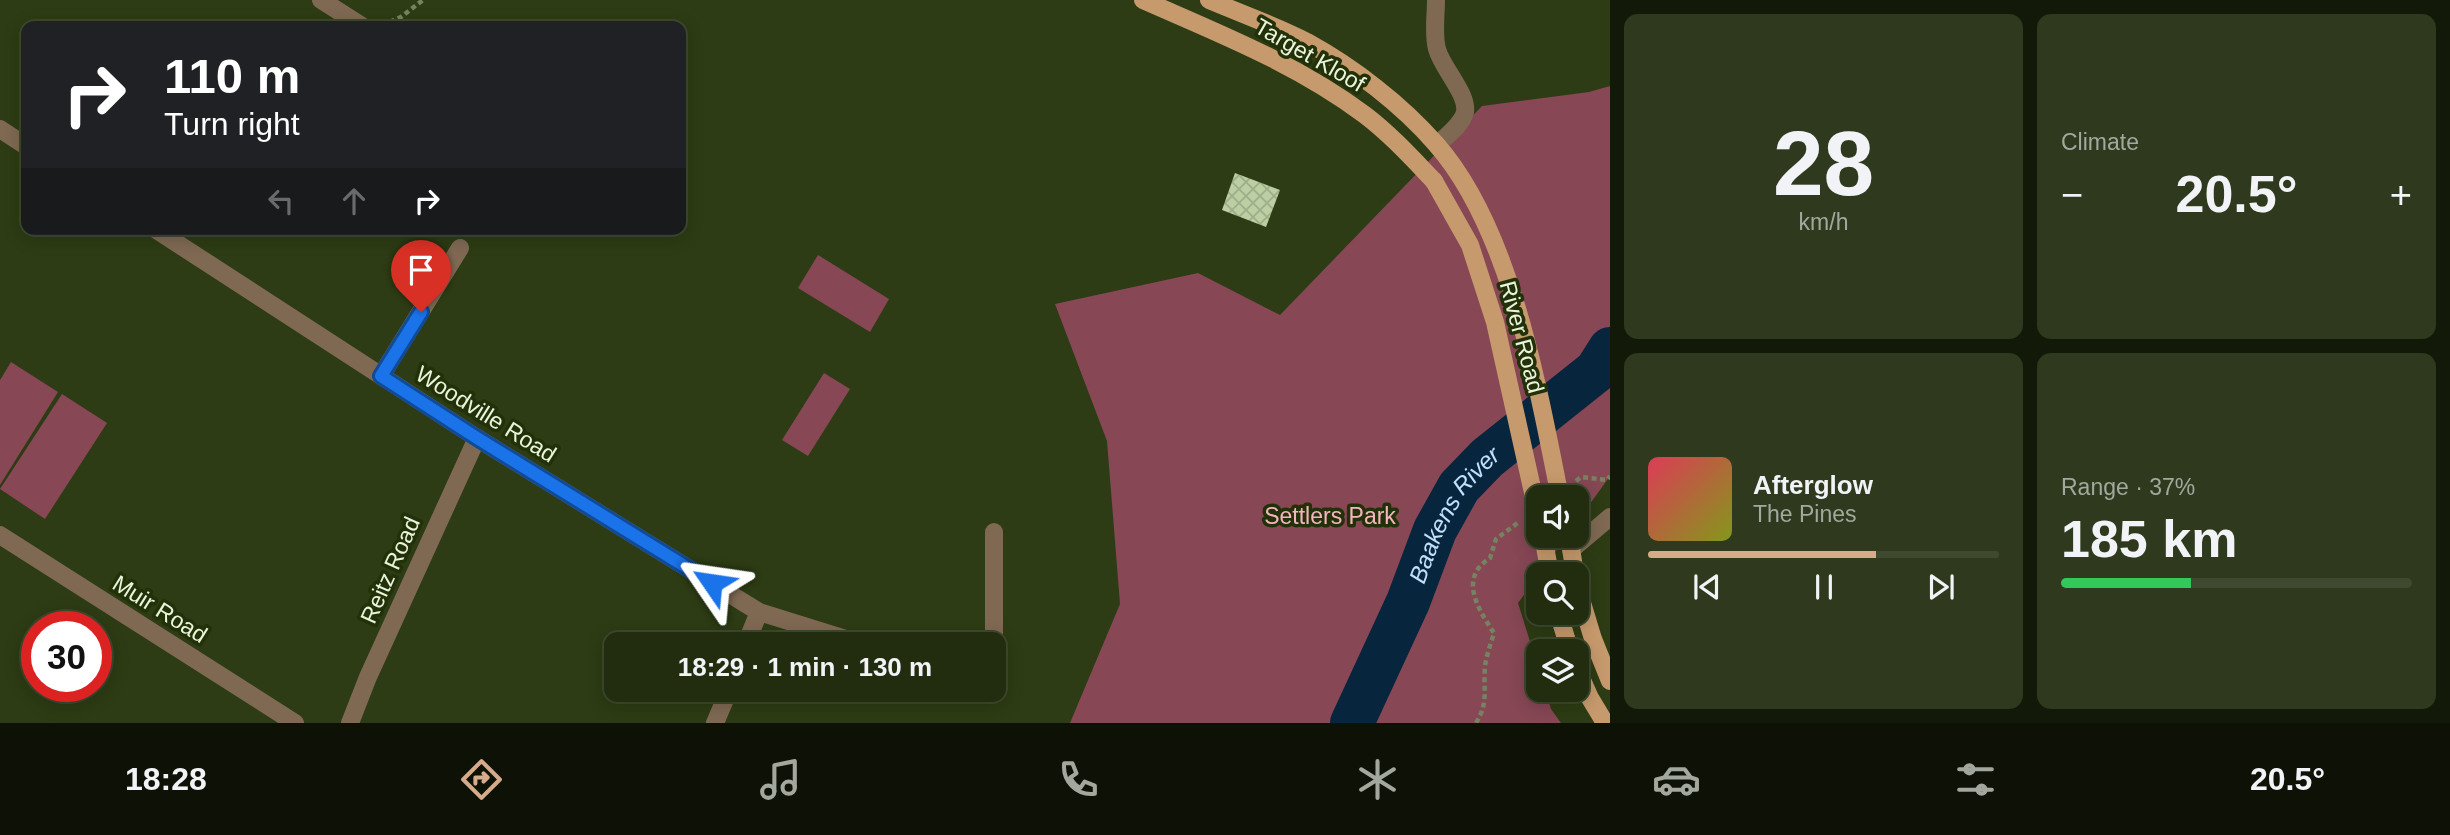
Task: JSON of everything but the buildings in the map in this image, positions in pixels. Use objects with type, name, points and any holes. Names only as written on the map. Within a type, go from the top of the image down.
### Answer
[{"type":"main road","name":"Target Kloof","points":[[1143,0],[1278,59],[1336,94],[1384,131],[1434,181]]},
{"type":"main road","name":"Target Kloof","points":[[1209,0],[1307,42],[1388,97],[1437,145],[1456,171]]},
{"type":"main road","name":"River Road","points":[[1456,171],[1472,199],[1505,272],[1525,342],[1557,485]]},
{"type":"main road","name":"River Road","points":[[1434,181],[1470,246],[1489,300],[1516,411],[1528,485]]},
{"type":"main road","points":[[1589,625],[1610,681]]},
{"type":"main road","points":[[1589,696],[1605,723]]},
{"type":"street","points":[[321,0],[354,21]]},
{"type":"street","points":[[1436,0],[1436,46],[1443,66],[1465,103],[1465,113],[1461,121],[1437,145]]},
{"type":"street","points":[[0,129],[21,143]]},
{"type":"street","name":"Woodville Road","points":[[164,235],[477,438],[759,612],[823,632]]},
{"type":"street","points":[[381,376],[460,248]]},
{"type":"street","name":"Reitz Road","points":[[350,723],[368,677],[477,438]]},
{"type":"street","points":[[1589,530],[1610,517]]},
{"type":"street","points":[[994,532],[994,632]]},
{"type":"street","name":"Muir Road","points":[[0,535],[295,723]]},
{"type":"street","points":[[751,632],[759,612]]},
{"type":"street","points":[[715,723],[724,702]]},
{"type":"path","points":[[393,21],[401,18],[423,0]]},
{"type":"path","points":[[1574,484],[1581,477],[1607,480],[1610,476]]},
{"type":"path","points":[[1476,723],[1484,709],[1485,666],[1494,633],[1477,607],[1473,580],[1479,565],[1490,558],[1496,539],[1526,521]]},
{"type":"green space","name":"Settlers Park","points":[[1610,86],[1610,476],[1589,505],[1589,485],[1526,485],[1526,548],[1558,548],[1548,562],[1526,562],[1526,592],[1518,603],[1529,639],[1526,639],[1526,702],[1549,702],[1561,723],[1070,723],[1120,604],[1107,441],[1055,304],[1198,273],[1280,315],[1482,106],[1589,92]]},
{"type":"green space","points":[[818,255],[889,299],[870,332],[798,288]]},
{"type":"green space","points":[[11,362],[58,392],[0,485],[0,380]]},
{"type":"green space","points":[[824,373],[850,389],[808,456],[782,440]]},
{"type":"green space","points":[[62,394],[107,423],[45,519],[0,489]]},
{"type":"waterway","name":"Baakens River","points":[[1352,723],[1408,602],[1435,530],[1459,487],[1487,458],[1596,371],[1610,349]]},
{"type":"route","points":[[421,312],[381,376],[712,583]]}]
